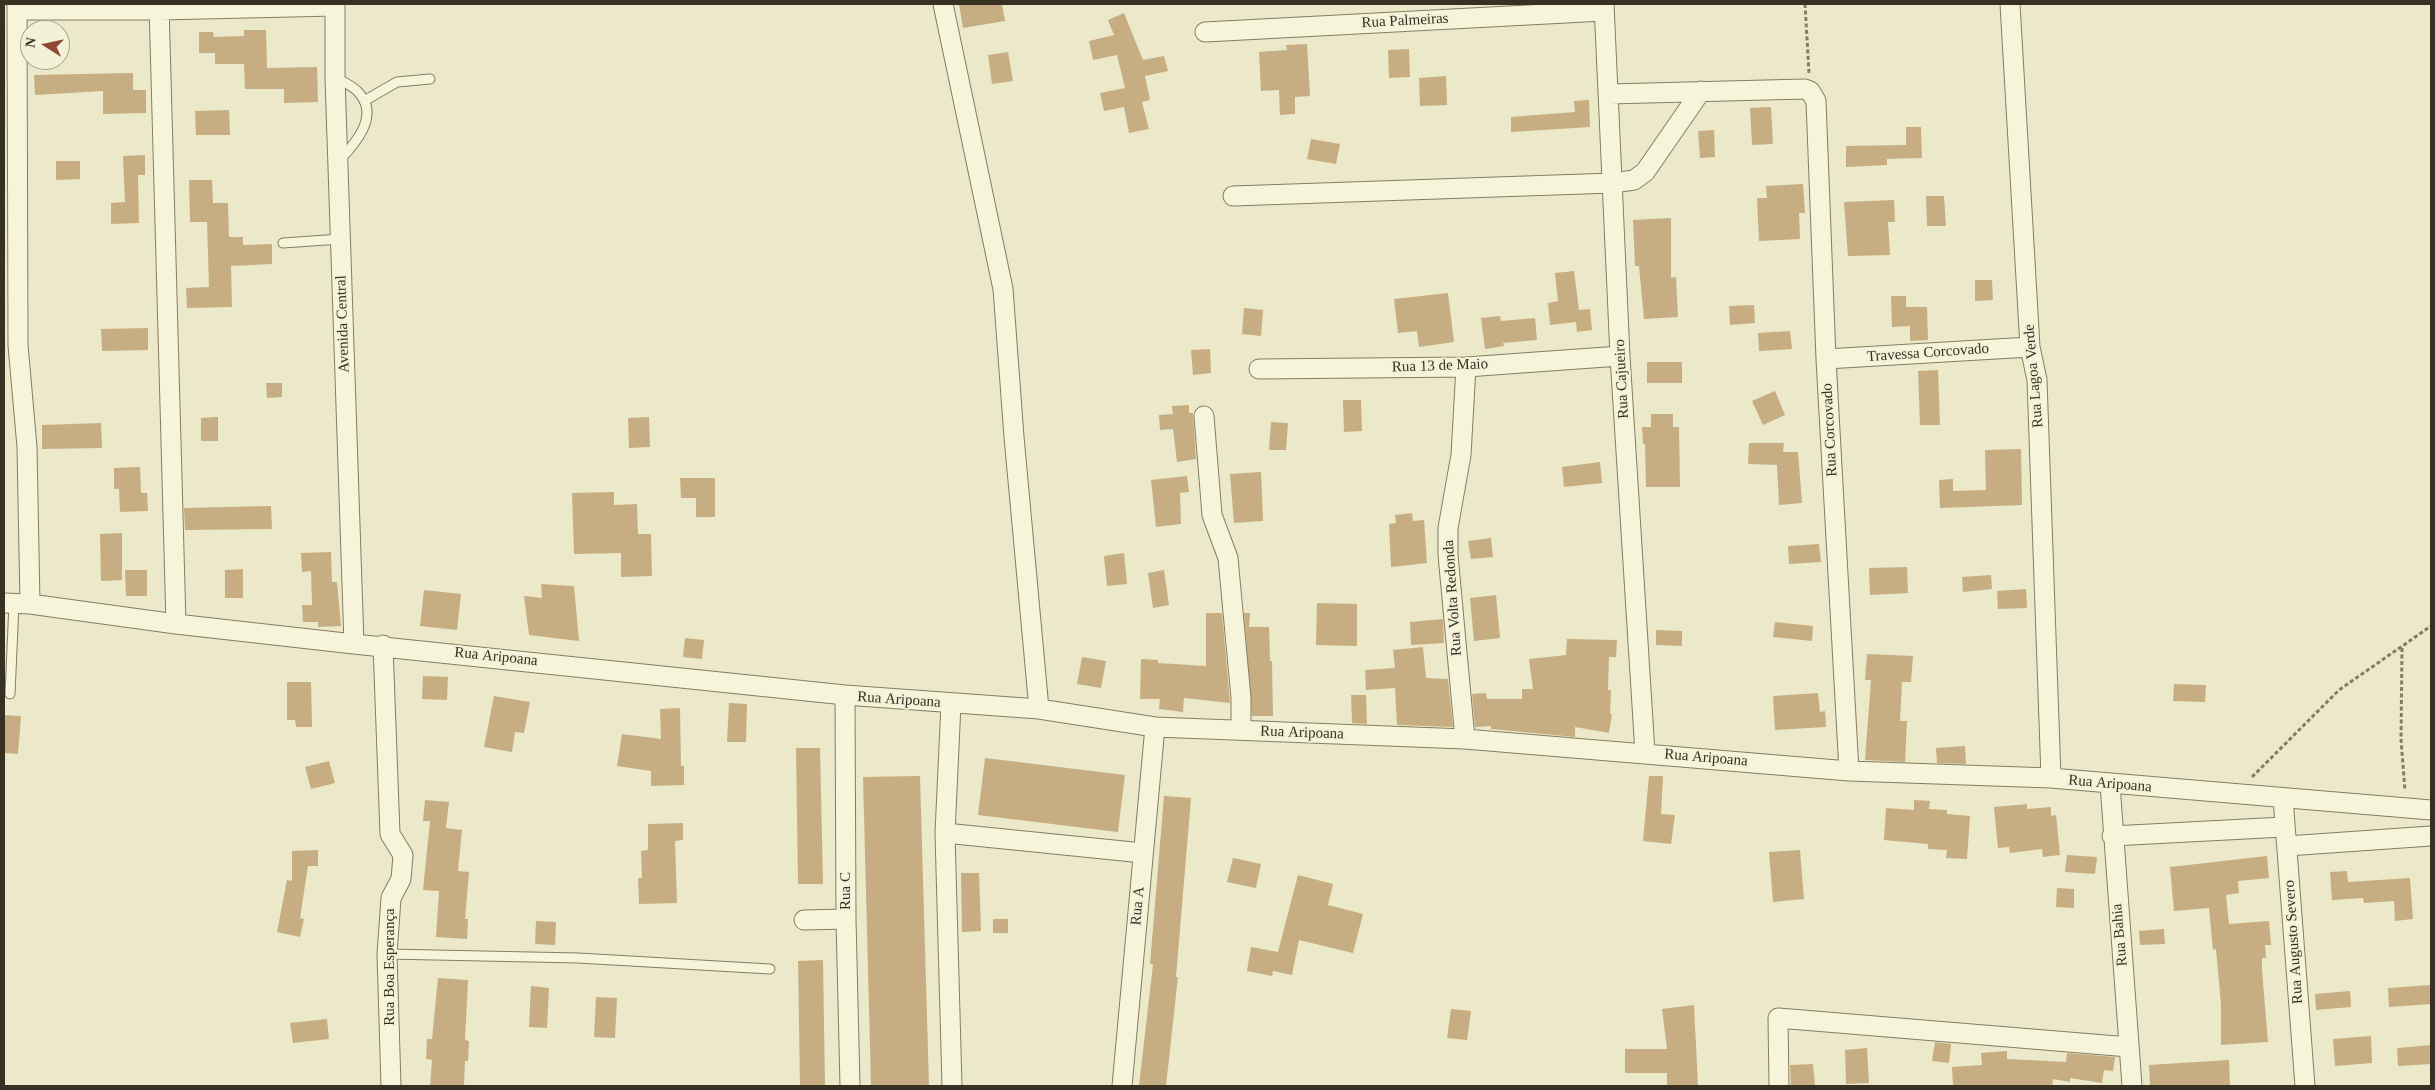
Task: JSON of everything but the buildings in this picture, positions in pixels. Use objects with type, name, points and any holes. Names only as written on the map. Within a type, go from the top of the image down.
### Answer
[{"type":"street","points":[[943,4],[1003,289],[1014,437],[1039,709]]},
{"type":"street","name":"Rua Lagoa Verde","points":[[2010,4],[2030,347],[2037,380],[2051,778]]},
{"type":"street","points":[[16,604],[27,447],[18,345],[17,7],[335,5]]},
{"type":"street","name":"Avenida Central","points":[[335,5],[335,78],[354,644]]},
{"type":"street","points":[[159,7],[176,624]]},
{"type":"street","name":"Rua Palmeiras","points":[[1205,32],[1604,8]]},
{"type":"street","name":"Rua Cajueiro","points":[[1604,8],[1620,356],[1645,753]]},
{"type":"street","points":[[1609,94],[1798,89],[1810,91]]},
{"type":"street","points":[[1233,196],[1613,183],[1634,180],[1645,172],[1701,91]]},
{"type":"street","name":"Rua Corcovado","points":[[1810,91],[1816,100],[1826,360],[1849,771]]},
{"type":"street","name":"Travessa Corcovado","points":[[1826,360],[2030,347]]},
{"type":"street","name":"Rua 13 de Maio","points":[[1259,369],[1466,367],[1620,356]]},
{"type":"street","name":"Rua Volta Redonda","points":[[1465,740],[1448,555],[1448,528],[1461,455],[1466,367]]},
{"type":"street","points":[[1204,416],[1212,515],[1228,558],[1241,698],[1240,730]]},
{"type":"street","name":"Rua Aripoana","points":[[16,604],[354,644],[383,645],[845,696],[1039,709],[1156,727],[1465,740],[1645,753],[1849,771],[2051,778],[2431,810]]},
{"type":"street","name":"Rua Boa Esperança","points":[[383,645],[390,834],[403,854],[401,879],[391,898],[387,954],[391,1086]]},
{"type":"street","name":"Rua C","points":[[845,696],[846,919],[850,1086]]},
{"type":"street","points":[[951,704],[945,832],[952,1086]]},
{"type":"street","name":"Rua A","points":[[1122,1086],[1156,727]]},
{"type":"street","name":"Rua Bahia","points":[[2110,784],[2112,836],[2132,1086]]},
{"type":"street","name":"Rua Augusto Severo","points":[[2283,798],[2305,1086]]},
{"type":"street","points":[[2112,836],[2284,827]]},
{"type":"street","points":[[945,832],[1143,852]]},
{"type":"street","points":[[2287,846],[2431,836]]},
{"type":"street","points":[[804,920],[846,919]]},
{"type":"street","points":[[1779,1086],[1778,1018],[2129,1047]]},
{"type":"lane","points":[[335,78],[359,92],[364,100],[367,112],[360,140],[338,163]]},
{"type":"lane","points":[[364,100],[397,82],[430,79]]},
{"type":"lane","points":[[283,243],[340,239]]},
{"type":"lane","points":[[10,694],[16,604]]},
{"type":"lane","points":[[387,954],[578,958],[770,969]]},
{"type":"path","points":[[1805,4],[1810,91]]},
{"type":"path","points":[[2236,794],[2339,690],[2431,626]]},
{"type":"path","points":[[2402,647],[2402,740],[2407,809]]}]
